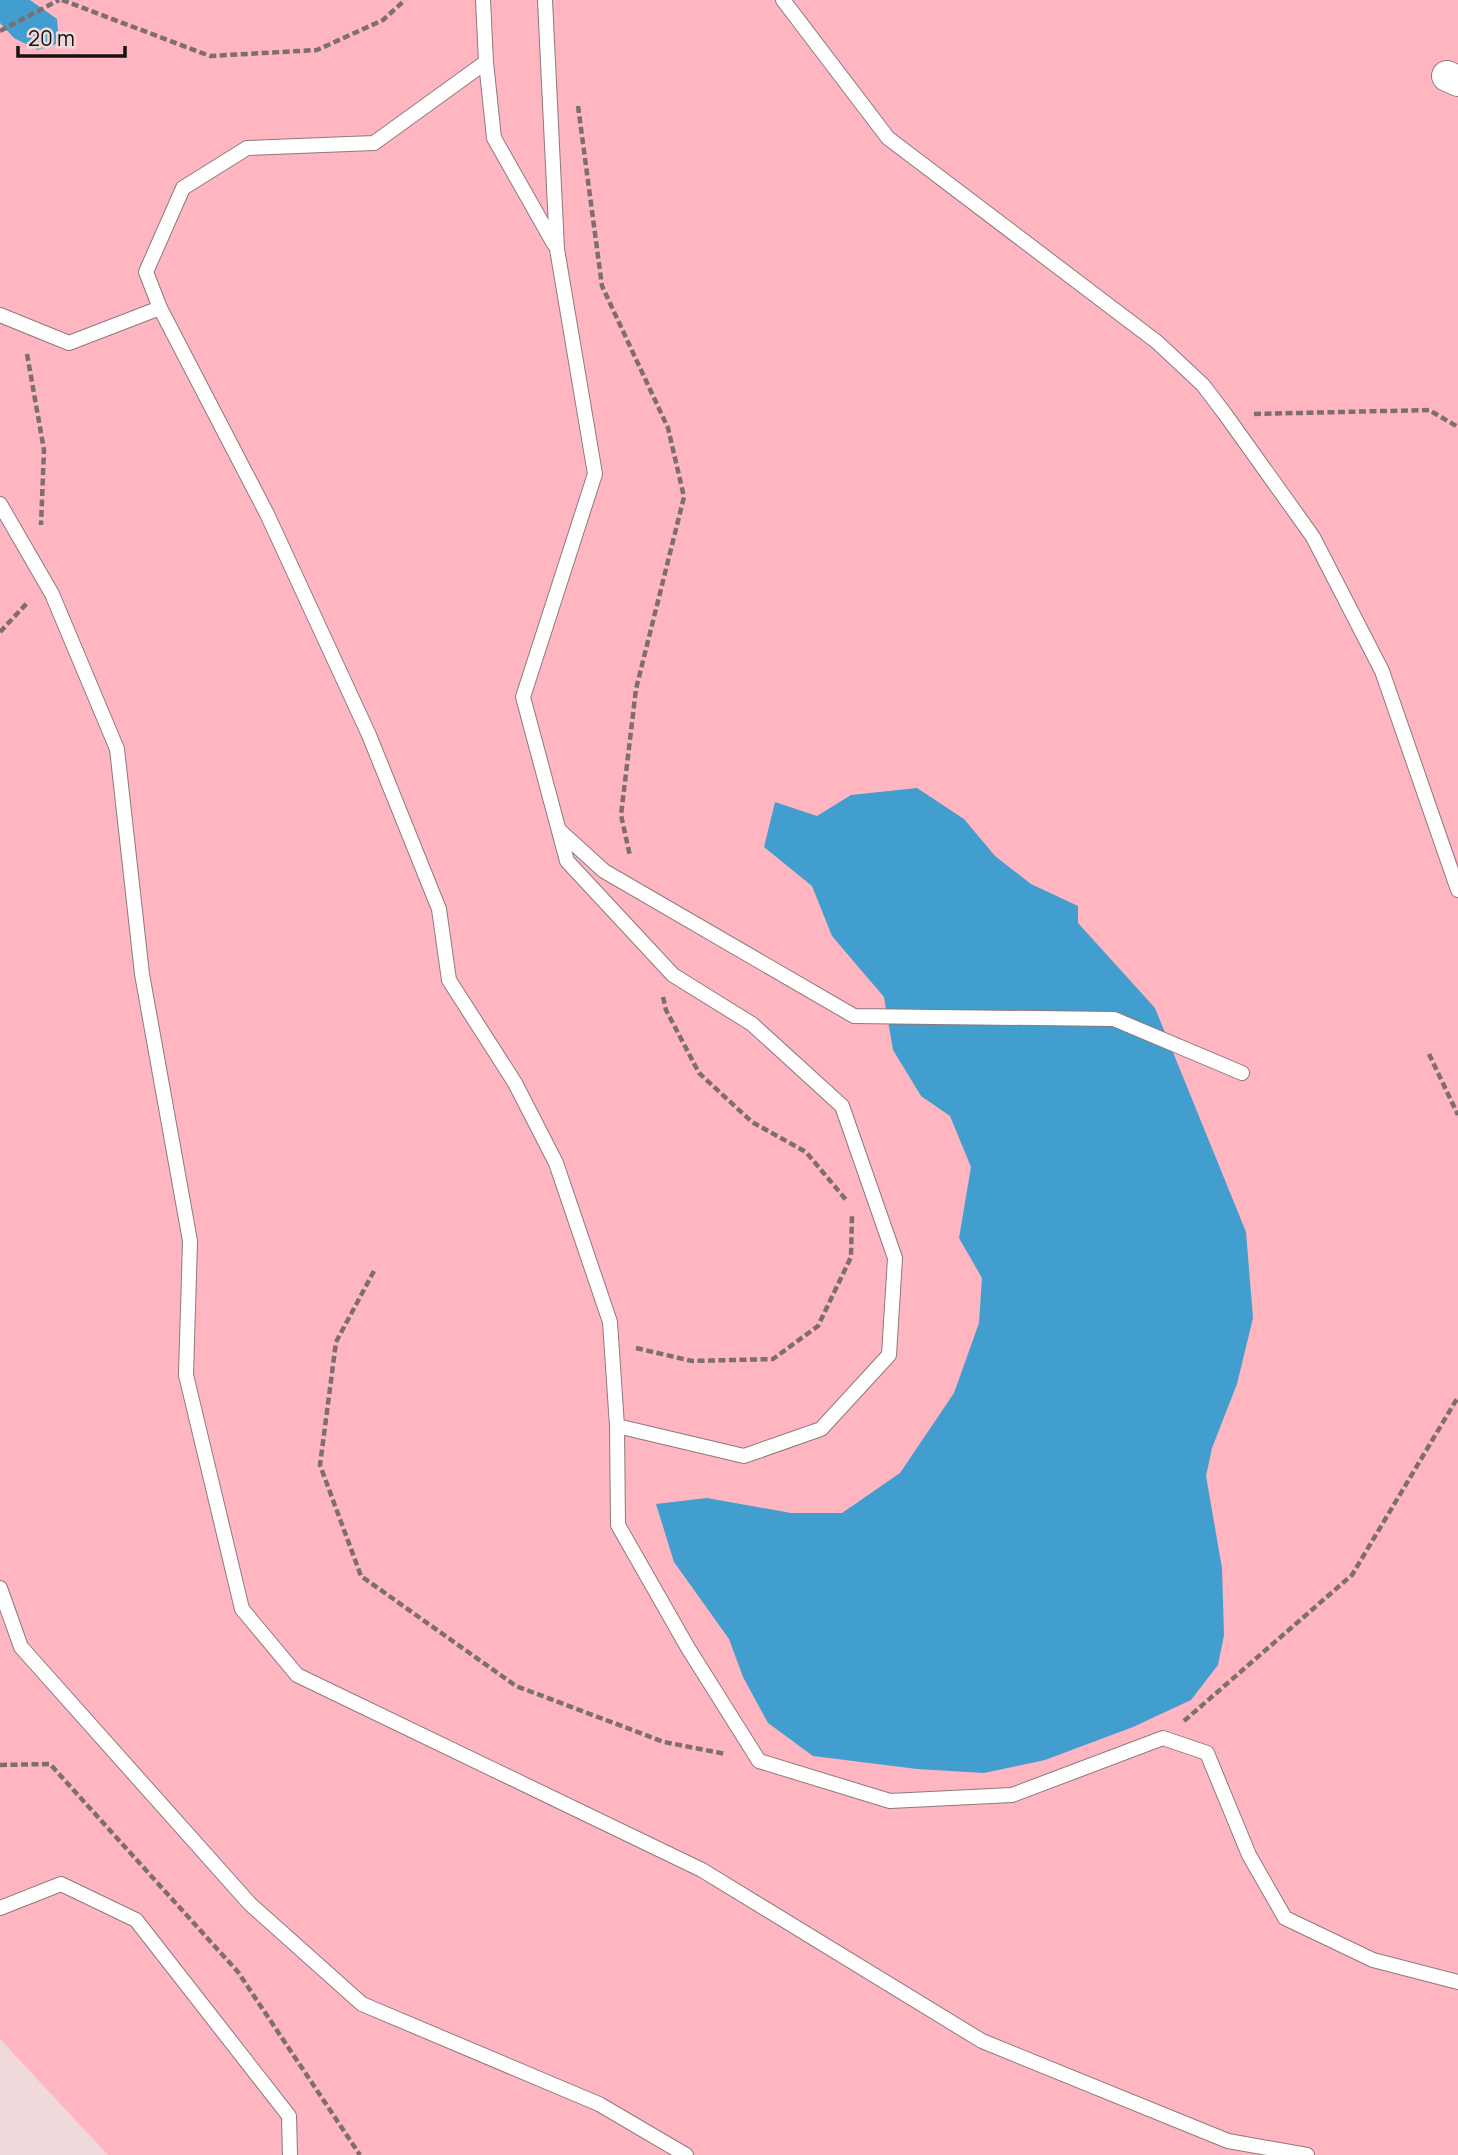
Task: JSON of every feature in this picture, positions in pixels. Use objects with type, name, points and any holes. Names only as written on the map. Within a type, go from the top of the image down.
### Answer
[{"type":"lane","points":[[483,0],[494,138],[557,248]]},
{"type":"lane","points":[[545,0],[557,248],[595,474],[523,697],[567,861],[673,975],[751,1024],[842,1105],[895,1258],[889,1355],[821,1429],[744,1456],[617,1426]]},
{"type":"lane","points":[[783,0],[888,138],[1157,342],[1203,385],[1225,414],[1313,537],[1382,671],[1458,890]]},
{"type":"lane","points":[[486,62],[374,143],[247,148],[183,188],[146,272],[160,308],[267,514],[369,735],[439,909],[449,981],[515,1083],[556,1163],[610,1322],[617,1426],[618,1525],[688,1648],[759,1761],[890,1801],[1012,1795],[1163,1738],[1207,1752],[1249,1855],[1285,1919],[1373,1960],[1458,1982]]},
{"type":"lane","points":[[0,315],[69,343],[160,308]]},
{"type":"lane","points":[[0,503],[52,594],[117,749],[142,974],[190,1241],[186,1375],[242,1609],[296,1675],[702,1870],[982,2041],[1228,2141],[1307,2155]]},
{"type":"lane","points":[[559,830],[604,872],[854,1016],[1114,1019],[1242,1073]]},
{"type":"lane","points":[[0,1587],[21,1647],[250,1904],[362,2004],[599,2104],[686,2155]]},
{"type":"lane","points":[[0,1908],[61,1884],[136,1920],[289,2116],[290,2155]]},
{"type":"path","points":[[0,31],[61,0],[210,56],[317,50],[383,20],[405,0]]},
{"type":"path","points":[[576,95],[603,286],[668,428],[684,498],[636,689],[621,815],[633,867]]},
{"type":"path","points":[[0,632],[26,604],[40,573],[44,450],[22,324]]},
{"type":"path","points":[[1225,414],[1429,410],[1458,428]]},
{"type":"path","points":[[611,1342],[692,1361],[772,1359],[818,1326],[851,1257],[852,1207],[806,1152],[752,1122],[699,1073],[666,1010],[660,984]]},
{"type":"path","points":[[1429,1054],[1458,1115]]},
{"type":"path","points":[[374,1271],[336,1342],[320,1465],[361,1576],[516,1686],[664,1742],[759,1761]]},
{"type":"path","points":[[1163,1738],[1352,1575],[1458,1397]]},
{"type":"path","points":[[0,1765],[50,1763],[237,1972],[360,2155]]},
{"type":"shaded area","points":[[0,0],[1458,0],[1458,2155],[108,2155],[0,2039]]},
{"type":"water","points":[[0,0],[30,0],[57,19],[59,43],[38,50],[14,38],[0,23]]},
{"type":"water","points":[[917,788],[964,819],[995,856],[1031,884],[1078,906],[1078,923],[1155,1008],[1246,1232],[1253,1318],[1237,1384],[1212,1448],[1206,1476],[1222,1568],[1224,1635],[1218,1665],[1191,1700],[1133,1727],[1045,1760],[984,1773],[917,1769],[813,1756],[768,1723],[743,1677],[729,1639],[674,1562],[656,1504],[707,1498],[791,1513],[842,1513],[900,1473],[954,1393],[979,1323],[982,1278],[959,1238],[971,1167],[950,1116],[921,1096],[893,1050],[884,997],[832,936],[812,886],[764,847],[775,802],[817,816],[851,795]]}]
